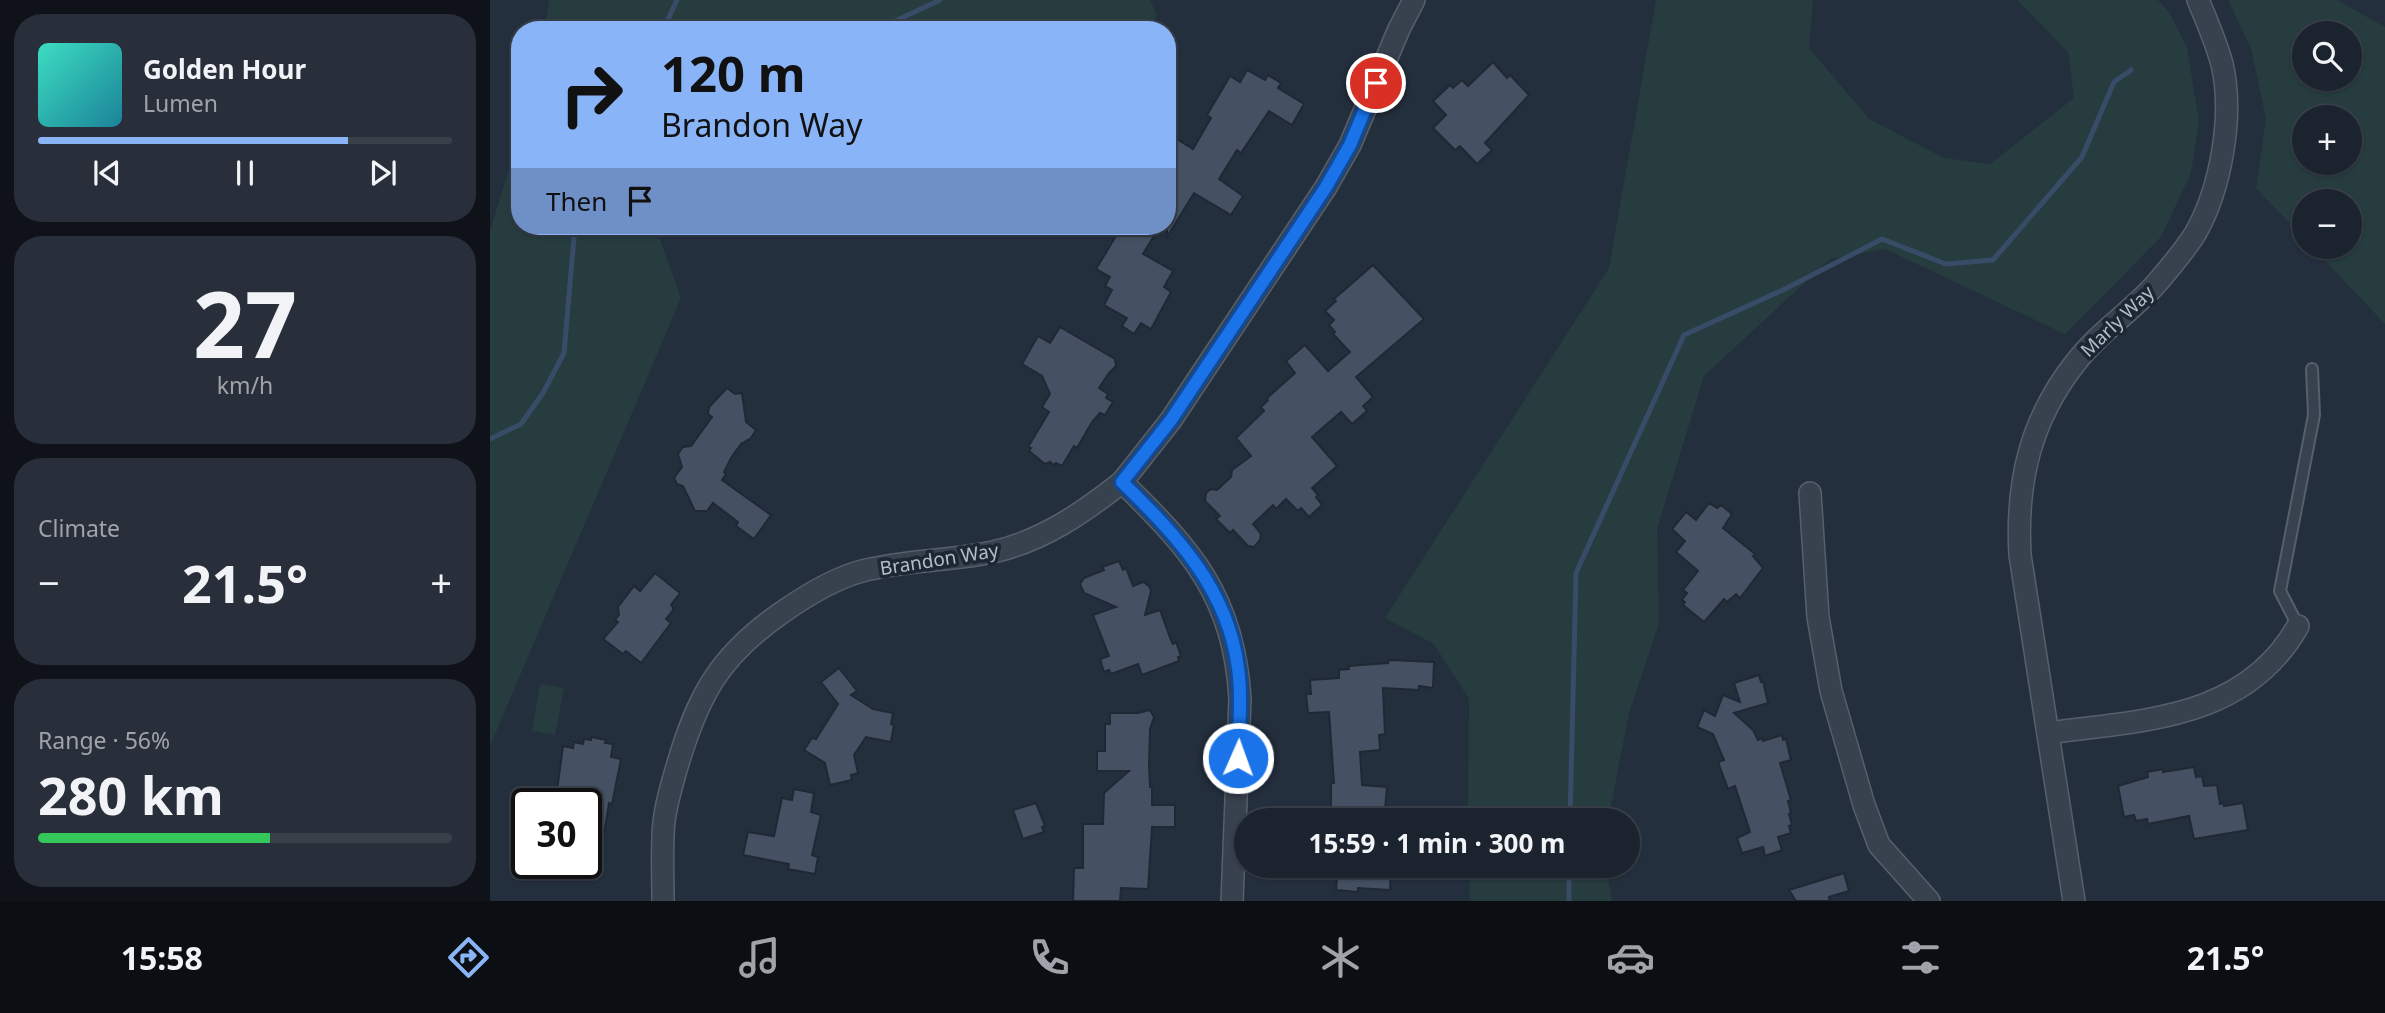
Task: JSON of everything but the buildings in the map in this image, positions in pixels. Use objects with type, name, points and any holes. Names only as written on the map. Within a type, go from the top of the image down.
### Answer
[{"type":"street","name":"Brandon Way","points":[[663,901],[663,835],[672,784],[696,707],[722,665],[760,627],[806,596],[859,572],[908,562],[977,555],[1030,541],[1069,521],[1122,482],[1165,429],[1326,187],[1350,145],[1414,0]]},
{"type":"street","name":"Marly Way","points":[[2074,901],[2020,555],[2018,518],[2024,470],[2043,415],[2061,384],[2090,345],[2161,278],[2194,234],[2216,184],[2226,109],[2222,67],[2213,34],[2198,0]]},
{"type":"street","points":[[1122,482],[1160,520],[1207,578],[1222,607],[1231,635],[1238,667],[1240,699],[1232,901]]},
{"type":"street","points":[[1810,493],[1818,617],[1834,703],[1864,805],[1879,845],[1929,901]]},
{"type":"street","points":[[2048,733],[2169,716],[2217,701],[2238,690],[2273,662],[2298,626]]},
{"type":"lane","points":[[2298,626],[2280,591],[2314,415],[2312,369]]},
{"type":"green space","points":[[549,0],[1150,0],[1157,15],[1153,21],[546,21]]},
{"type":"green space","points":[[1656,0],[1813,0],[1809,48],[1869,119],[1944,158],[1990,164],[2074,98],[2068,52],[2017,0],[2158,0],[2171,15],[2187,48],[2199,121],[2191,173],[2161,237],[2065,334],[1885,249],[1830,259],[1704,376],[1657,529],[1659,623],[1629,713],[1611,808],[1468,808],[1469,699],[1434,644],[1385,618],[1609,268]]},
{"type":"green space","points":[[2228,0],[2337,0],[2385,27],[2385,324],[2323,259],[2362,259],[2362,189],[2292,189],[2292,225],[2256,188],[2266,119],[2251,48]]},
{"type":"green space","points":[[511,162],[511,235],[658,235],[681,298],[490,746],[490,231]]},
{"type":"green space","points":[[540,684],[564,688],[555,735],[532,731]]},
{"type":"green space","points":[[1469,878],[1608,878],[1612,901],[1470,901]]},
{"type":"waterway","points":[[667,21],[677,0]]},
{"type":"waterway","points":[[895,21],[940,0]]},
{"type":"waterway","points":[[1570,808],[1576,573],[1684,335],[1783,290],[1882,239],[1946,264],[1993,260],[2082,157],[2114,82],[2131,70]]},
{"type":"waterway","points":[[490,439],[521,424],[543,393],[564,353],[574,235]]},
{"type":"waterway","points":[[1569,878],[1569,901]]},
{"type":"route","points":[[1238,758],[1238,667],[1222,607],[1207,578],[1185,547],[1122,482],[1171,420],[1326,187],[1350,145],[1376,83]]}]
